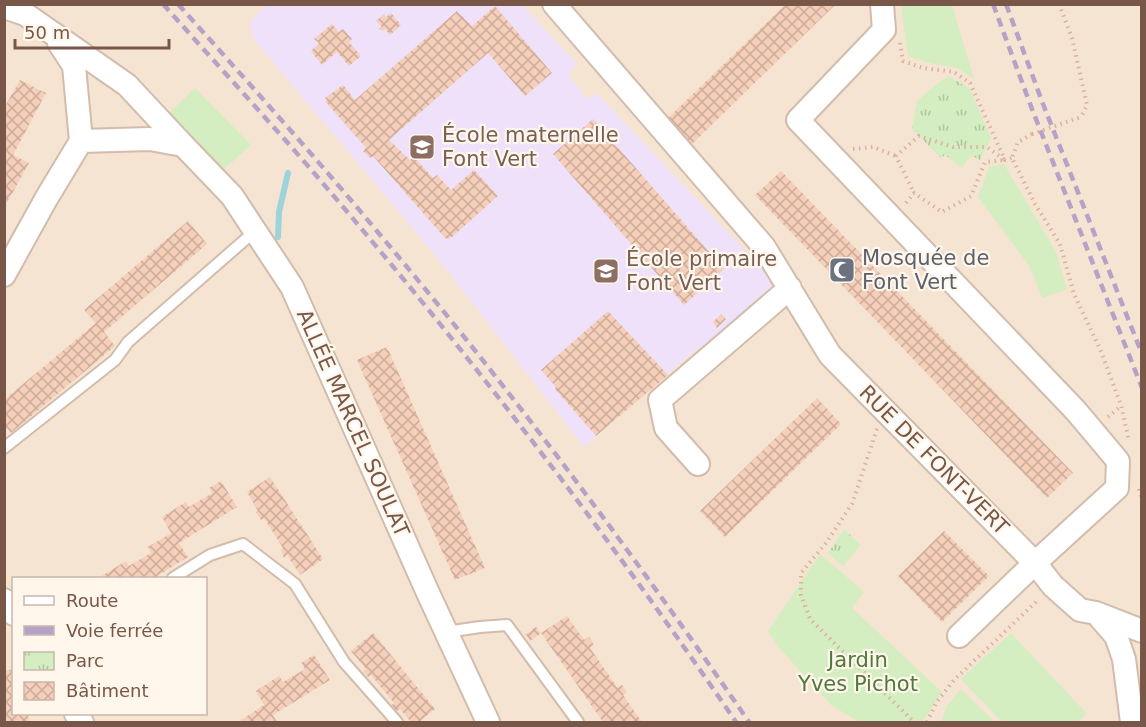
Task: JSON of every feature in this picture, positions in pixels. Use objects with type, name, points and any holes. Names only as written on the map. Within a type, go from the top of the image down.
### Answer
[{"type":"street","name":"RUE DE FONT-VERT","points":[[554,4],[764,247],[830,355],[1035,563],[1053,586],[1080,610],[1096,613],[1142,631]]},
{"type":"street","points":[[882,4],[884,30],[798,120],[1076,411],[1118,461],[1117,488],[959,636]]},
{"type":"street","name":"ALLÉE MARCEL SOULAT","points":[[4,7],[25,14],[127,85],[232,196],[292,287],[488,723]]},
{"type":"street","name":"ALLÉE MARCEL SOULAT","points":[[52,32],[74,66],[81,141]]},
{"type":"street","points":[[4,275],[81,141],[150,139],[183,145]]},
{"type":"street","points":[[699,464],[666,428],[660,400],[790,288]]},
{"type":"street","points":[[1096,613],[1116,636],[1124,659],[1132,723]]},
{"type":"lane","points":[[4,448],[115,360],[128,342],[255,231]]},
{"type":"lane","points":[[176,577],[210,555],[243,544],[295,584],[344,662],[397,723]]},
{"type":"lane","points":[[446,632],[507,625],[578,723]]},
{"type":"path","points":[[1059,4],[1072,38],[1087,105],[1081,117],[1032,134],[1018,142],[1012,158],[1035,204],[1060,244],[1074,294],[1100,349],[1121,405]]},
{"type":"path","points":[[899,36],[903,61],[923,68],[954,72],[970,82],[1005,160]]},
{"type":"path","points":[[896,156],[919,136],[953,147],[987,147],[1005,160]]},
{"type":"path","points":[[873,147],[896,156],[914,193],[942,212],[971,196],[985,162],[1012,158]]},
{"type":"path","points":[[893,220],[914,193]]},
{"type":"path","points":[[884,408],[852,504],[826,543],[801,573],[801,595],[810,619],[914,723]]},
{"type":"path","points":[[927,723],[936,703],[954,680],[1053,586]]},
{"type":"shaded area","points":[[4,5],[1141,5],[1141,722],[5,722]]},
{"type":"shaded area","points":[[522,5],[577,64],[568,74],[586,99],[596,93],[775,282],[705,348],[700,346],[584,447],[438,259],[252,37],[250,21],[265,6]]},
{"type":"green space","points":[[901,5],[952,5],[974,79],[957,68],[908,56]]},
{"type":"green space","points":[[949,76],[970,89],[991,138],[980,160],[971,155],[962,168],[945,155],[941,158],[912,129],[917,101]]},
{"type":"green space","points":[[195,88],[251,145],[222,171],[169,113]]},
{"type":"green space","points":[[1004,164],[1056,252],[1067,289],[1042,298],[1030,267],[978,197],[989,167]]},
{"type":"green space","points":[[844,529],[861,545],[843,566],[828,553]]},
{"type":"green space","name":"Jardin Yves Pichot","points":[[820,554],[864,592],[852,608],[942,692],[922,722],[859,722],[831,705],[777,645],[768,631]]},
{"type":"green space","points":[[1011,633],[1087,714],[1078,722],[1002,722],[961,679]]},
{"type":"green space","points":[[961,689],[995,722],[941,722],[947,706]]},
{"type":"building","points":[[786,4],[836,4],[688,148],[663,123]]},
{"type":"building","points":[[495,6],[552,73],[525,96],[488,53],[389,140],[410,160],[414,157],[433,178],[437,175],[451,190],[474,170],[498,196],[448,239],[373,156],[370,158],[363,151],[366,148],[325,101],[327,100],[325,98],[343,85],[355,100],[457,11],[472,26]]},
{"type":"building","points":[[391,13],[401,25],[390,35],[385,29],[382,31],[379,29],[382,27],[376,21],[384,14],[386,17]]},
{"type":"building","points":[[332,24],[339,32],[343,29],[352,39],[349,42],[361,56],[349,66],[337,52],[322,65],[311,51],[319,43],[314,39]]},
{"type":"building","points":[[20,80],[46,93],[13,155],[29,163],[4,208],[4,108]]},
{"type":"building","points":[[593,119],[724,269],[684,305],[553,154]]},
{"type":"building","points":[[781,171],[1073,473],[1047,498],[755,195]]},
{"type":"building","points":[[188,221],[207,244],[104,332],[115,346],[11,433],[4,425],[4,400],[96,323],[84,310]]},
{"type":"building","points":[[608,311],[668,375],[596,436],[541,370]]},
{"type":"building","points":[[721,314],[726,319],[717,328],[713,322]]},
{"type":"building","points":[[387,347],[485,568],[455,580],[357,360]]},
{"type":"building","points":[[817,398],[841,424],[725,537],[700,511]]},
{"type":"building","points":[[270,477],[323,559],[300,575],[287,555],[284,558],[281,550],[283,548],[264,518],[261,520],[247,492]]},
{"type":"building","points":[[221,481],[237,507],[179,543],[188,557],[156,577],[102,576],[126,561],[129,566],[151,553],[148,547],[171,533],[162,517],[186,502],[189,507],[212,493],[209,488]]},
{"type":"building","points":[[944,531],[989,576],[942,622],[898,576]]},
{"type":"building","points":[[567,616],[584,640],[589,637],[594,645],[590,648],[617,687],[622,685],[627,692],[623,695],[642,722],[603,722],[541,633]]},
{"type":"building","points":[[536,627],[541,633],[530,641],[526,634]]},
{"type":"building","points":[[373,633],[435,709],[419,722],[411,722],[400,709],[396,711],[392,705],[394,703],[371,675],[368,677],[363,671],[366,669],[351,651]]},
{"type":"building","points":[[314,655],[330,680],[273,715],[277,722],[243,722],[241,720],[264,705],[256,691],[279,676],[283,682],[305,669],[301,663]]},
{"type":"building","points":[[12,669],[12,715],[28,715],[29,722],[4,722],[4,671]]},
{"type":"waterway","points":[[278,237],[279,212],[288,173]]},
{"type":"railway","points":[[163,4],[308,166],[421,300],[583,508],[736,722]]},
{"type":"railway","points":[[178,4],[327,173],[474,349],[615,533],[749,722]]},
{"type":"railway","points":[[993,4],[1142,388]]},
{"type":"railway","points":[[1006,4],[1142,354]]},
{"type":"place","name":"École maternelle Font Vert","points":[[422,147]]},
{"type":"place","name":"Mosquée de Font Vert","points":[[842,270]]},
{"type":"place","name":"École primaire Font Vert","points":[[606,271]]}]
